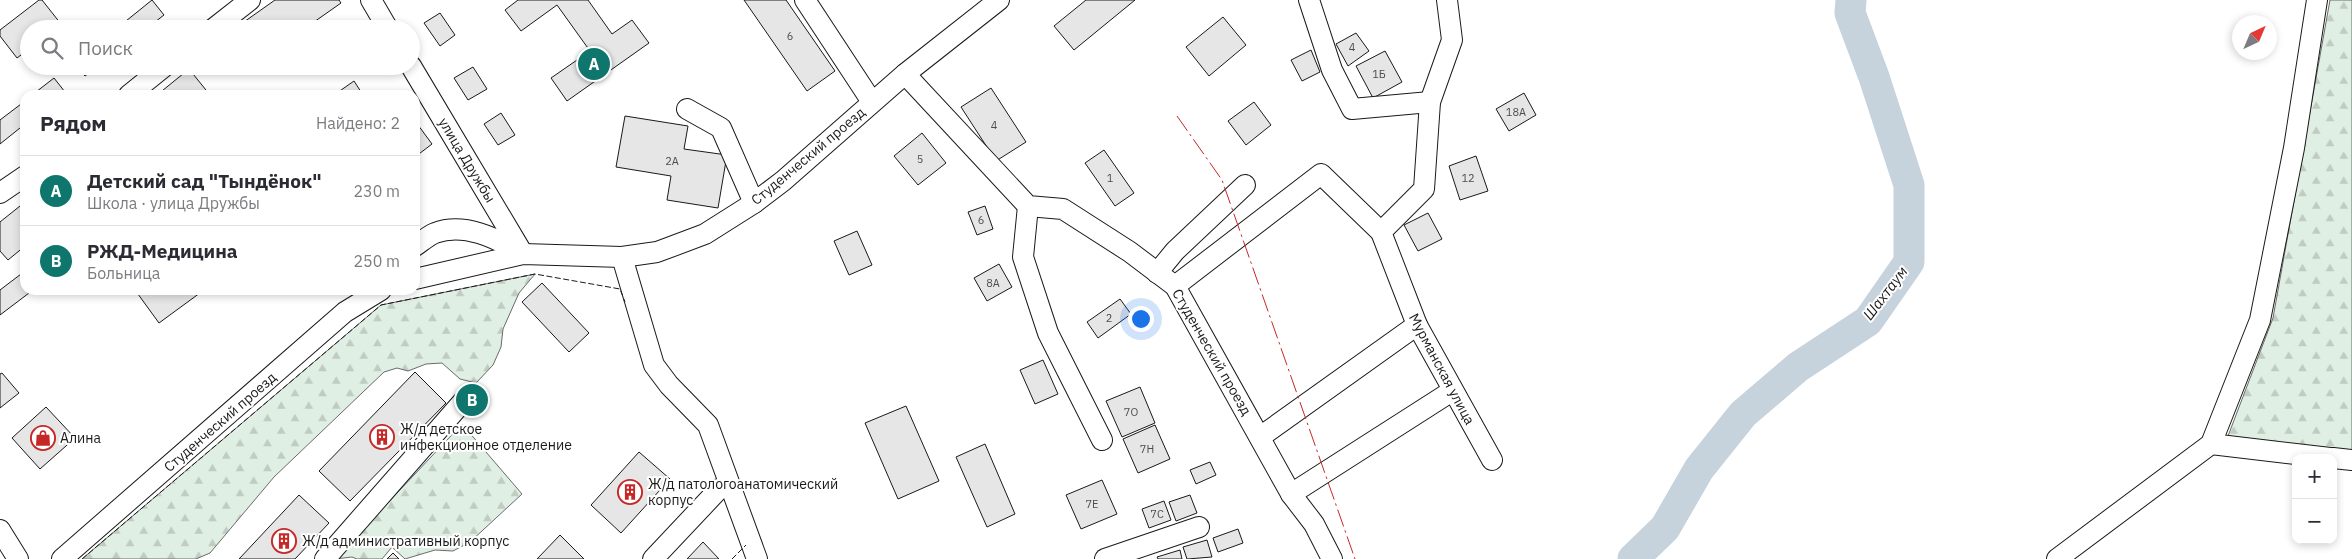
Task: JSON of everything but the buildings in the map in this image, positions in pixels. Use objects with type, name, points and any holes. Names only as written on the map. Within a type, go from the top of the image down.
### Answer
[{"type":"street","points":[[224,20],[250,0]]},
{"type":"street","points":[[371,0],[383,20]]},
{"type":"street","points":[[805,0],[872,102]]},
{"type":"street","name":"Студенческий проезд","points":[[420,278],[522,254],[622,257],[657,252],[705,234],[783,181],[905,74],[1000,0]]},
{"type":"street","points":[[1309,0],[1332,70],[1352,109],[1430,102]]},
{"type":"street","points":[[1176,286],[1321,174],[1381,232],[1424,189],[1430,102],[1452,40],[1447,0]]},
{"type":"street","points":[[2057,559],[2211,444],[2260,320],[2294,148],[2317,0]]},
{"type":"street","points":[[905,74],[1028,206],[1023,257],[1048,333],[1102,440]]},
{"type":"street","points":[[135,90],[154,75]]},
{"type":"street","name":"улица Дружбы","points":[[416,75],[522,254]]},
{"type":"street","points":[[687,109],[721,128],[754,202]]},
{"type":"street","points":[[0,193],[20,179]]},
{"type":"street","points":[[1157,273],[1175,251],[1245,185]]},
{"type":"street","name":"Студенческий проезд","points":[[1028,206],[1063,209],[1130,252],[1176,286],[1291,494],[1314,524],[1332,559]]},
{"type":"street","points":[[420,243],[435,233],[455,230],[496,238],[522,254]]},
{"type":"street","name":"Мурманская улица","points":[[1381,232],[1417,325],[1492,460]]},
{"type":"street","points":[[622,257],[654,365],[669,385],[708,425],[757,559]]},
{"type":"street","points":[[345,312],[362,295]]},
{"type":"street","name":"Студенческий проезд","points":[[62,559],[345,312],[373,295]]},
{"type":"street","points":[[1260,437],[1417,325]]},
{"type":"street","points":[[1291,494],[1452,390]]},
{"type":"street","points":[[325,559],[466,398]]},
{"type":"street","points":[[2211,444],[2297,454]]},
{"type":"street","points":[[2337,458],[2352,460]]},
{"type":"street","points":[[653,559],[719,490]]},
{"type":"street","points":[[1105,559],[1199,527]]},
{"type":"street","points":[[0,530],[18,559]]},
{"type":"green space","points":[[2330,0],[2352,0],[2352,454],[2235,443],[2228,436],[2273,318]]},
{"type":"green space","points":[[535,274],[519,293],[503,329],[501,347],[493,365],[476,383],[460,379],[442,363],[426,364],[408,371],[397,368],[384,372],[274,477],[210,553],[196,559],[82,559],[381,305]]},
{"type":"green space","points":[[462,424],[522,494],[470,542],[453,551],[435,550],[405,559],[392,547],[382,559],[357,559],[352,557],[335,559]]},
{"type":"waterway","name":"Шахтаум","points":[[1633,559],[1665,528],[1699,469],[1743,414],[1798,367],[1868,321],[1909,262],[1909,185],[1874,77],[1850,13],[1851,0]]},
{"type":"fence","points":[[82,559],[381,305],[535,274],[620,289],[625,302]]},
{"type":"fence","points":[[732,559],[746,545]]},
{"type":"power","points":[[1177,116],[1222,180],[1355,559]]},
{"type":"place","name":"Детский сад \"Тындёнок\"","points":[[594,64]]},
{"type":"place","name":"РЖД-Медицина","points":[[472,400]]},
{"type":"place","name":"Ж/д детское инфекционное отделение","points":[[382,437]]},
{"type":"place","name":"Алина","points":[[43,438]]},
{"type":"place","name":"Ж/д патологоанатомический корпус","points":[[630,492]]},
{"type":"place","name":"Ж/д административный корпус","points":[[284,541]]}]
